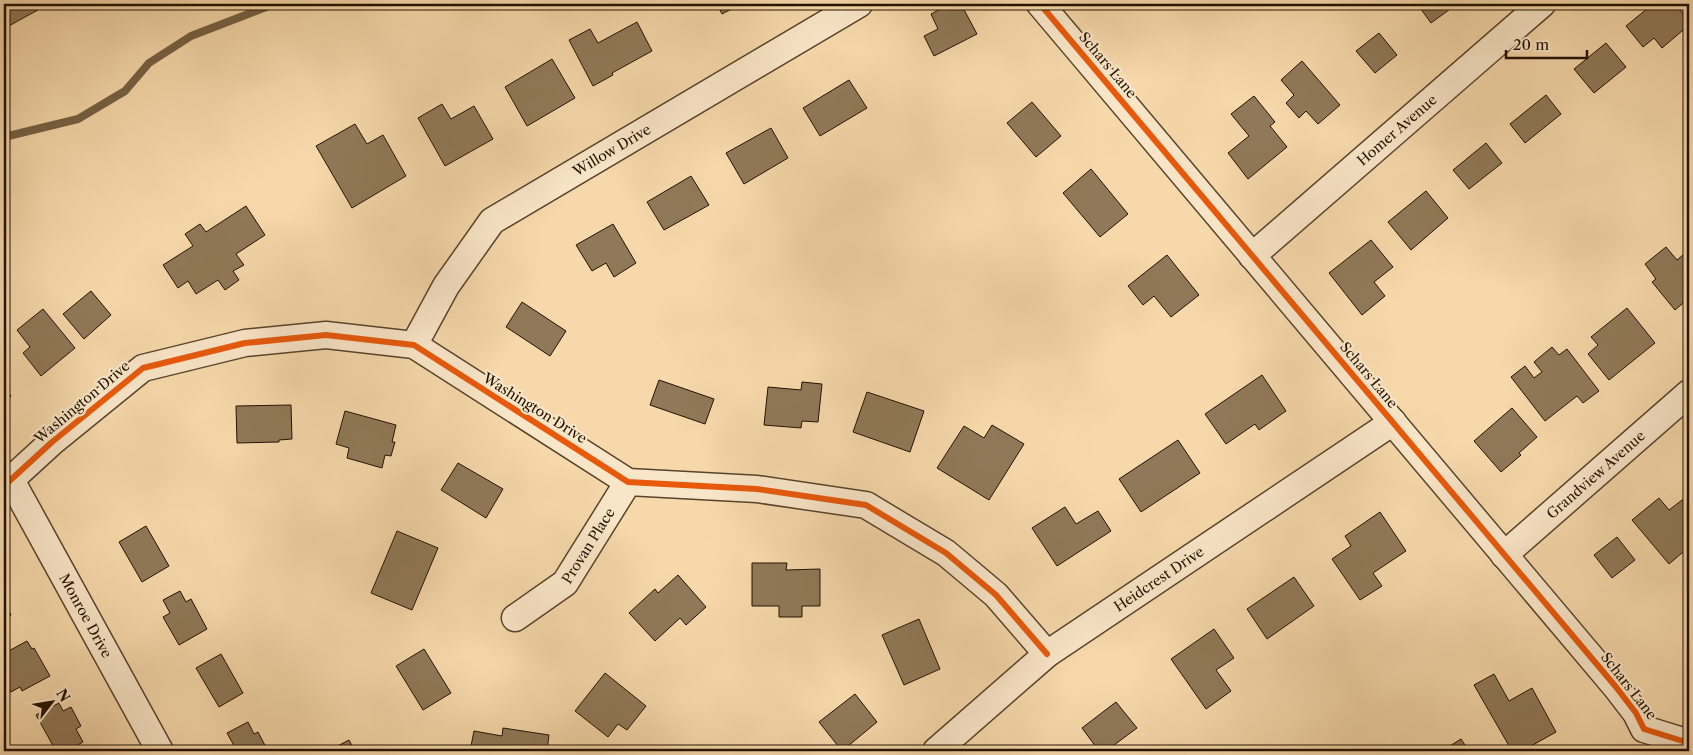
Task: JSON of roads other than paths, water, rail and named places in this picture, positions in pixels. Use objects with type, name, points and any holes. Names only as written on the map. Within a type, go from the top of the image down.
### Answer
[{"type":"street","name":"Willow Drive","points":[[414,345],[446,286],[492,221],[859,4]]},
{"type":"street","name":"Schars Lane","points":[[1040,4],[1630,706],[1644,740],[1689,743]]},
{"type":"street","name":"Homer Avenue","points":[[1252,256],[1542,4]]},
{"type":"street","name":"Washington Drive","points":[[7,483],[52,442],[143,368],[245,342],[326,335],[414,345],[628,482],[756,488],[866,504],[946,553],[996,595],[1047,654]]},
{"type":"street","name":"Grandview Avenue","points":[[1504,555],[1689,393]]},
{"type":"street","name":"Heidcrest Drive","points":[[936,751],[1047,654],[1393,422]]},
{"type":"street","name":"Provan Place","points":[[515,618],[566,583],[628,482]]},
{"type":"street","name":"Monroe Drive","points":[[7,483],[160,751]]},
{"type":"waterway","points":[[4,137],[78,119],[125,91],[149,63],[191,36],[274,4]]}]
